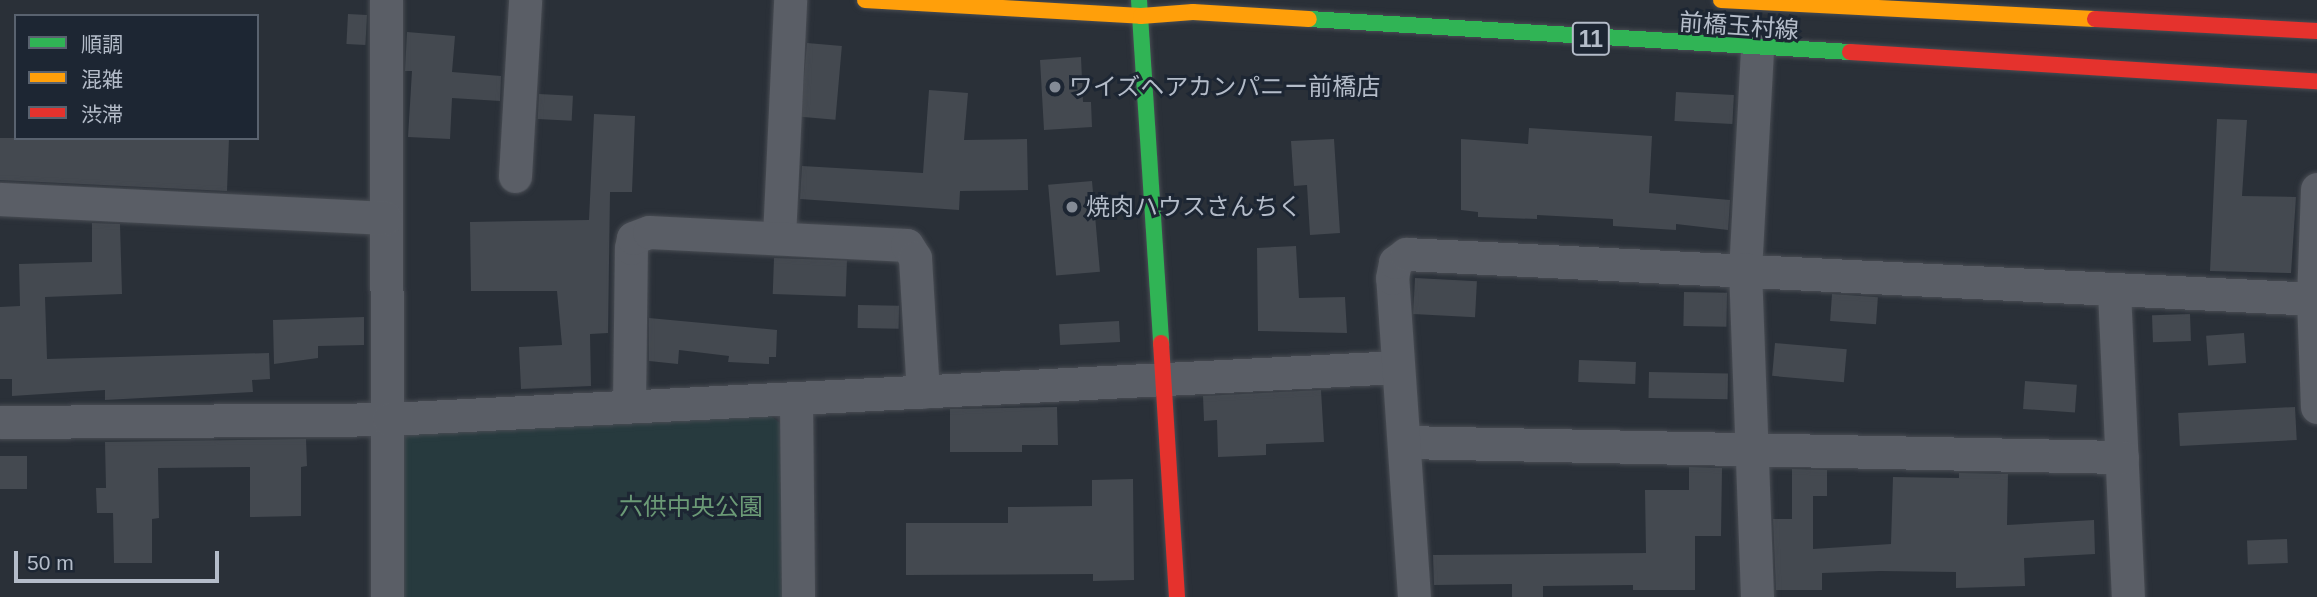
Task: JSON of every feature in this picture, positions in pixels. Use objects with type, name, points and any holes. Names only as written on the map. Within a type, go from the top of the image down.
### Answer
[{"type":"main road","name":"前橋玉村線","points":[[865,0],[1140,8],[1757,50],[2317,81]]},
{"type":"main road","name":"前橋玉村線","points":[[1721,0],[2317,31]]},
{"type":"main road","points":[[1140,8],[1177,597]]},
{"type":"street","points":[[386,0],[387,597]]},
{"type":"street","points":[[515,176],[525,0]]},
{"type":"street","points":[[779,237],[790,0]]},
{"type":"street","points":[[1757,50],[1745,269],[1750,450],[1758,597]]},
{"type":"street","points":[[2317,189],[2317,407]]},
{"type":"street","points":[[0,199],[386,218]]},
{"type":"street","points":[[629,405],[633,238],[649,232],[899,242],[913,250],[923,391]]},
{"type":"street","points":[[1414,597],[1392,278],[1395,262],[1406,254],[2315,299]]},
{"type":"street","points":[[2114,291],[2128,597]]},
{"type":"street","points":[[0,422],[388,419],[629,405],[796,401],[923,391],[1398,368]]},
{"type":"street","points":[[796,401],[798,597]]},
{"type":"street","points":[[1404,442],[2122,457]]},
{"type":"green space","name":"六供中央公園","points":[[768,414],[780,423],[785,597],[404,597],[403,440],[413,428]]},
{"type":"building","points":[[348,14],[367,15],[365,45],[346,44]]},
{"type":"building","points":[[407,32],[455,36],[452,72],[501,76],[500,101],[452,98],[450,139],[408,137],[412,71],[405,71]]},
{"type":"building","points":[[807,43],[842,46],[835,120],[801,117]]},
{"type":"building","name":"ワイズヘアカンパニー前橋店","points":[[1081,57],[1083,102],[1091,102],[1092,127],[1044,130],[1040,60]]},
{"type":"building","points":[[929,90],[968,93],[964,140],[1027,139],[1028,190],[960,191],[959,210],[800,199],[802,166],[923,173]]},
{"type":"building","points":[[1676,92],[1734,95],[1732,124],[1674,121]]},
{"type":"building","points":[[539,94],[573,96],[572,121],[538,119]]},
{"type":"building","points":[[594,114],[635,116],[632,192],[610,192],[608,333],[590,334],[591,386],[521,389],[519,347],[562,345],[557,291],[471,291],[470,222],[589,220]]},
{"type":"building","points":[[2217,119],[2247,120],[2242,196],[2296,197],[2291,273],[2210,271]]},
{"type":"building","points":[[1529,128],[1652,136],[1649,193],[1730,200],[1728,230],[1676,224],[1676,230],[1613,226],[1613,219],[1537,215],[1537,219],[1478,217],[1478,212],[1461,210],[1461,139],[1528,144]]},
{"type":"building","points":[[0,138],[229,140],[227,191],[0,180]]},
{"type":"building","points":[[1334,139],[1340,233],[1310,235],[1307,185],[1294,186],[1291,141]]},
{"type":"building","points":[[1092,181],[1100,272],[1056,275],[1048,185]]},
{"type":"building","points":[[92,223],[120,224],[122,294],[45,297],[47,359],[269,353],[270,379],[252,380],[253,392],[105,400],[105,390],[12,396],[12,379],[0,379],[0,307],[20,306],[19,264],[92,262]]},
{"type":"building","points":[[1296,246],[1299,298],[1345,297],[1347,333],[1258,331],[1257,248]]},
{"type":"building","points":[[774,258],[847,261],[846,297],[773,294]]},
{"type":"building","points":[[1415,278],[1477,281],[1475,317],[1413,314]]},
{"type":"building","points":[[1684,292],[1727,293],[1726,327],[1683,326]]},
{"type":"building","points":[[1832,294],[1878,297],[1876,324],[1830,321]]},
{"type":"building","points":[[858,305],[899,306],[899,329],[858,328]]},
{"type":"building","points":[[2190,314],[2191,341],[2153,342],[2152,315]]},
{"type":"building","points":[[364,317],[364,345],[318,346],[318,358],[274,364],[273,320]]},
{"type":"building","points":[[649,318],[777,330],[776,357],[769,357],[769,364],[728,362],[729,356],[679,350],[678,364],[649,361]]},
{"type":"building","points":[[1119,321],[1120,342],[1060,345],[1059,324]]},
{"type":"building","points":[[2244,333],[2246,363],[2208,366],[2206,336]]},
{"type":"building","points":[[1775,343],[1847,349],[1844,382],[1772,376]]},
{"type":"building","points":[[1579,360],[1636,362],[1635,384],[1578,382]]},
{"type":"building","points":[[1649,372],[1728,373],[1728,399],[1649,398]]},
{"type":"building","points":[[2025,381],[2077,385],[2075,413],[2023,409]]},
{"type":"building","points":[[1321,390],[1324,442],[1266,444],[1266,455],[1218,457],[1217,420],[1204,421],[1203,396]]},
{"type":"building","points":[[1057,407],[1058,445],[1022,445],[1022,452],[950,452],[950,409]]},
{"type":"building","points":[[2295,407],[2297,440],[2180,446],[2178,413]]},
{"type":"building","points":[[306,439],[307,466],[301,467],[301,516],[250,517],[250,467],[158,468],[159,518],[152,519],[152,563],[114,563],[113,513],[97,513],[96,488],[106,488],[105,442]]},
{"type":"building","points":[[0,456],[27,456],[27,489],[0,489]]},
{"type":"building","points":[[1689,467],[1722,468],[1721,536],[1695,536],[1695,590],[1633,590],[1633,585],[1543,586],[1543,597],[1512,597],[1512,584],[1434,585],[1433,555],[1646,553],[1645,490],[1689,490]]},
{"type":"building","points":[[1792,469],[1827,470],[1827,496],[1813,496],[1813,549],[1891,544],[1893,477],[1959,478],[1959,473],[2008,474],[2007,525],[2094,520],[2095,554],[2024,558],[2025,586],[1956,588],[1956,572],[1880,571],[1822,573],[1822,590],[1776,590],[1773,519],[1792,519]]},
{"type":"building","points":[[1133,479],[1134,580],[1093,581],[1093,574],[906,575],[906,523],[1008,523],[1008,507],[1092,506],[1092,480]]},
{"type":"building","points":[[2287,539],[2288,563],[2248,564],[2247,540]]},
{"type":"traffic: fast","points":[[1139,0],[1161,343]]},
{"type":"traffic: fast","points":[[1309,19],[1850,52]]},
{"type":"traffic: slow","points":[[865,0],[1141,16],[1193,12],[1309,19]]},
{"type":"traffic: slow","points":[[1721,0],[2095,19]]},
{"type":"traffic: jam","points":[[2095,19],[2317,31]]},
{"type":"traffic: jam","points":[[1850,52],[2317,81]]},
{"type":"traffic: jam","points":[[1161,343],[1177,597]]},
{"type":"place","name":"ワイズヘアカンパニー前橋店","points":[[1055,87]]},
{"type":"place","name":"焼肉ハウスさんちく","points":[[1072,207]]}]
